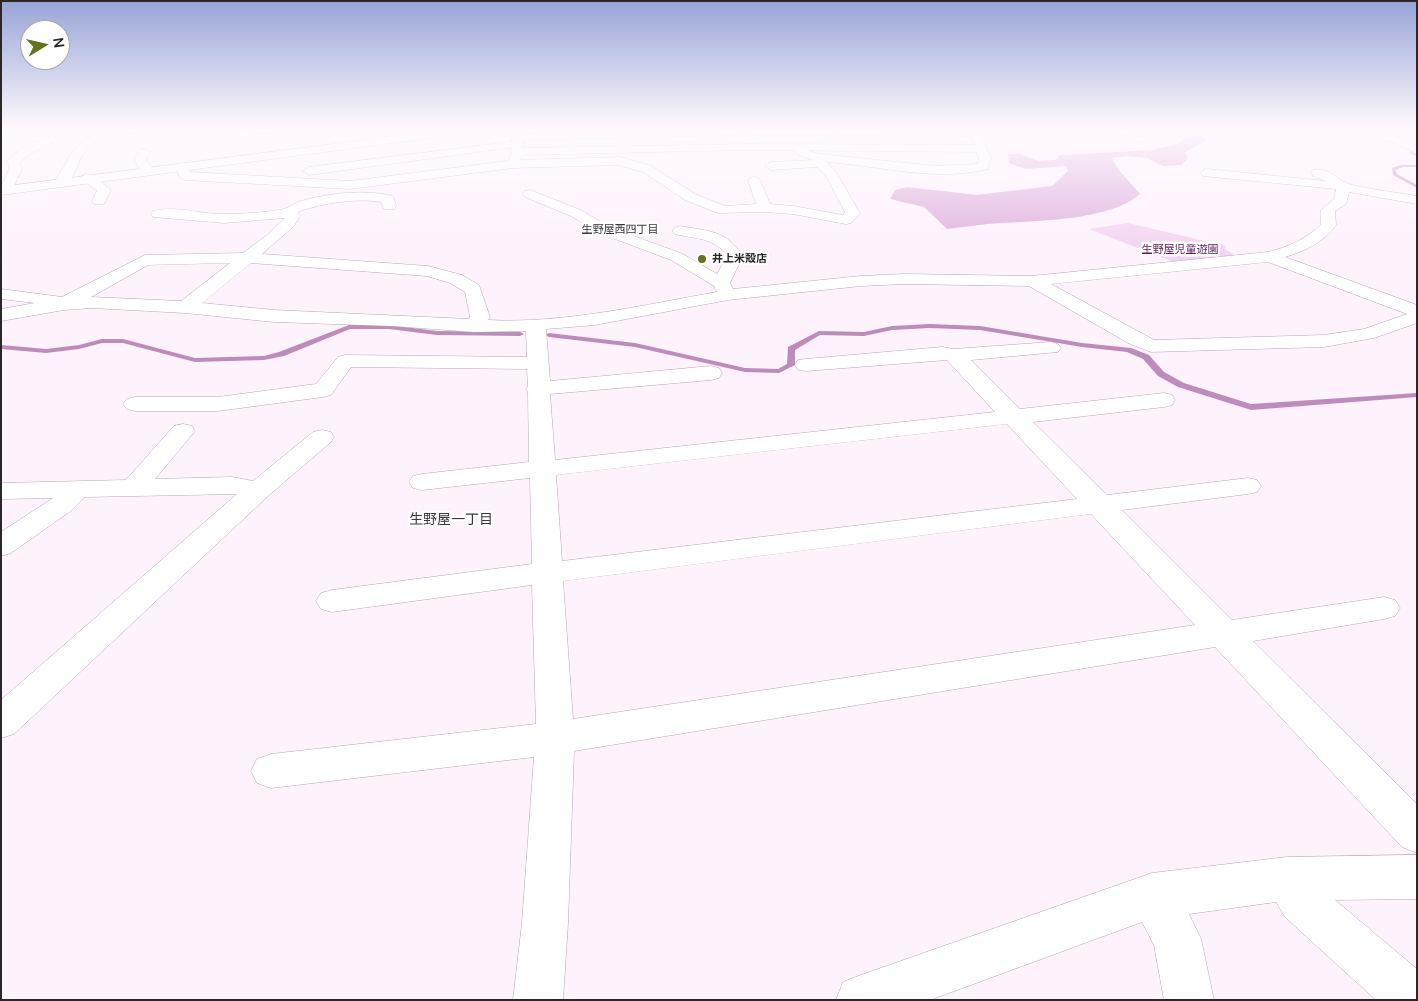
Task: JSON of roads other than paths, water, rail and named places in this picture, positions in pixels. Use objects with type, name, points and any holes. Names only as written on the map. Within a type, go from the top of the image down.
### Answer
[{"type":"street","points":[[4,190],[12,176]]},
{"type":"street","points":[[62,182],[66,176]]},
{"type":"street","points":[[4,190],[103,176]]},
{"type":"street","points":[[185,176],[350,185],[389,176]]},
{"type":"street","points":[[247,180],[280,176]]},
{"type":"street","points":[[657,176],[690,197],[723,210],[764,208],[793,210],[846,220],[853,213],[832,176]]},
{"type":"street","points":[[1235,176],[1341,186],[1417,200]]},
{"type":"street","points":[[1,315],[64,304],[92,302],[185,307],[274,316],[392,320],[474,326],[536,326],[595,320],[724,289],[904,279],[1032,281],[1269,257],[1290,251],[1322,234],[1329,225],[1328,210],[1341,201],[1343,189],[1327,176]]},
{"type":"street","points":[[86,178],[104,190],[99,201]]},
{"type":"street","points":[[754,180],[764,208]]},
{"type":"street","points":[[530,194],[576,213],[604,230],[671,254],[724,289]]},
{"type":"street","points":[[158,214],[181,214],[224,219],[287,213],[298,206],[318,201],[373,196],[388,199],[389,206]]},
{"type":"street","points":[[185,307],[289,223],[293,216],[287,213]]},
{"type":"street","points":[[680,231],[720,238],[732,250],[735,256],[724,289]]},
{"type":"street","points":[[1269,257],[1417,311]]},
{"type":"street","points":[[1,294],[45,299],[64,304],[145,260],[247,258],[428,272],[456,279],[473,289],[480,317],[474,326]]},
{"type":"street","points":[[1032,281],[1135,340],[1151,346],[1324,341],[1367,334],[1417,318]]},
{"type":"street","points":[[536,326],[555,738],[545,923],[538,1000]]},
{"type":"street","points":[[806,365],[942,353],[954,355],[1051,348]]},
{"type":"street","points":[[954,355],[1417,833]]},
{"type":"street","points":[[135,404],[218,404],[323,390],[346,361],[537,376],[711,373]]},
{"type":"street","points":[[422,482],[542,467],[1164,400]]},
{"type":"street","points":[[134,486],[182,431]]},
{"type":"street","points":[[1,723],[258,490],[322,437]]},
{"type":"street","points":[[1,491],[232,484],[258,490]]},
{"type":"street","points":[[332,602],[546,573],[1248,486]]},
{"type":"street","points":[[1,546],[62,504],[78,489]]},
{"type":"street","points":[[271,771],[555,738],[1384,608]]},
{"type":"street","points":[[1287,878],[1301,900],[1414,1000]]},
{"type":"street","points":[[865,999],[1152,896],[1287,878],[1417,878]]},
{"type":"street","points":[[1152,896],[1176,939],[1189,1000]]},
{"type":"waterway","points":[[1396,176],[1417,187]]},
{"type":"waterway","points":[[549,335],[635,345],[745,370],[779,371],[791,365],[791,349],[819,333],[864,334],[892,328],[930,326],[980,328],[1082,345],[1128,350],[1146,357],[1161,374],[1181,385],[1251,407],[1417,395]]},
{"type":"waterway","points":[[1,347],[46,351],[79,347],[102,341],[123,341],[195,360],[264,358],[281,354],[349,327],[389,327],[437,333],[520,334]]},
{"type":"place","name":"井上米殻店","points":[[702,259]]},
{"type":"district","name":"生野屋西四丁目","points":[[620,230]]},
{"type":"district","name":"生野屋一丁目","points":[[451,520]]},
{"type":"park label","name":"生野屋児童遊園","points":[[1180,250]]}]
